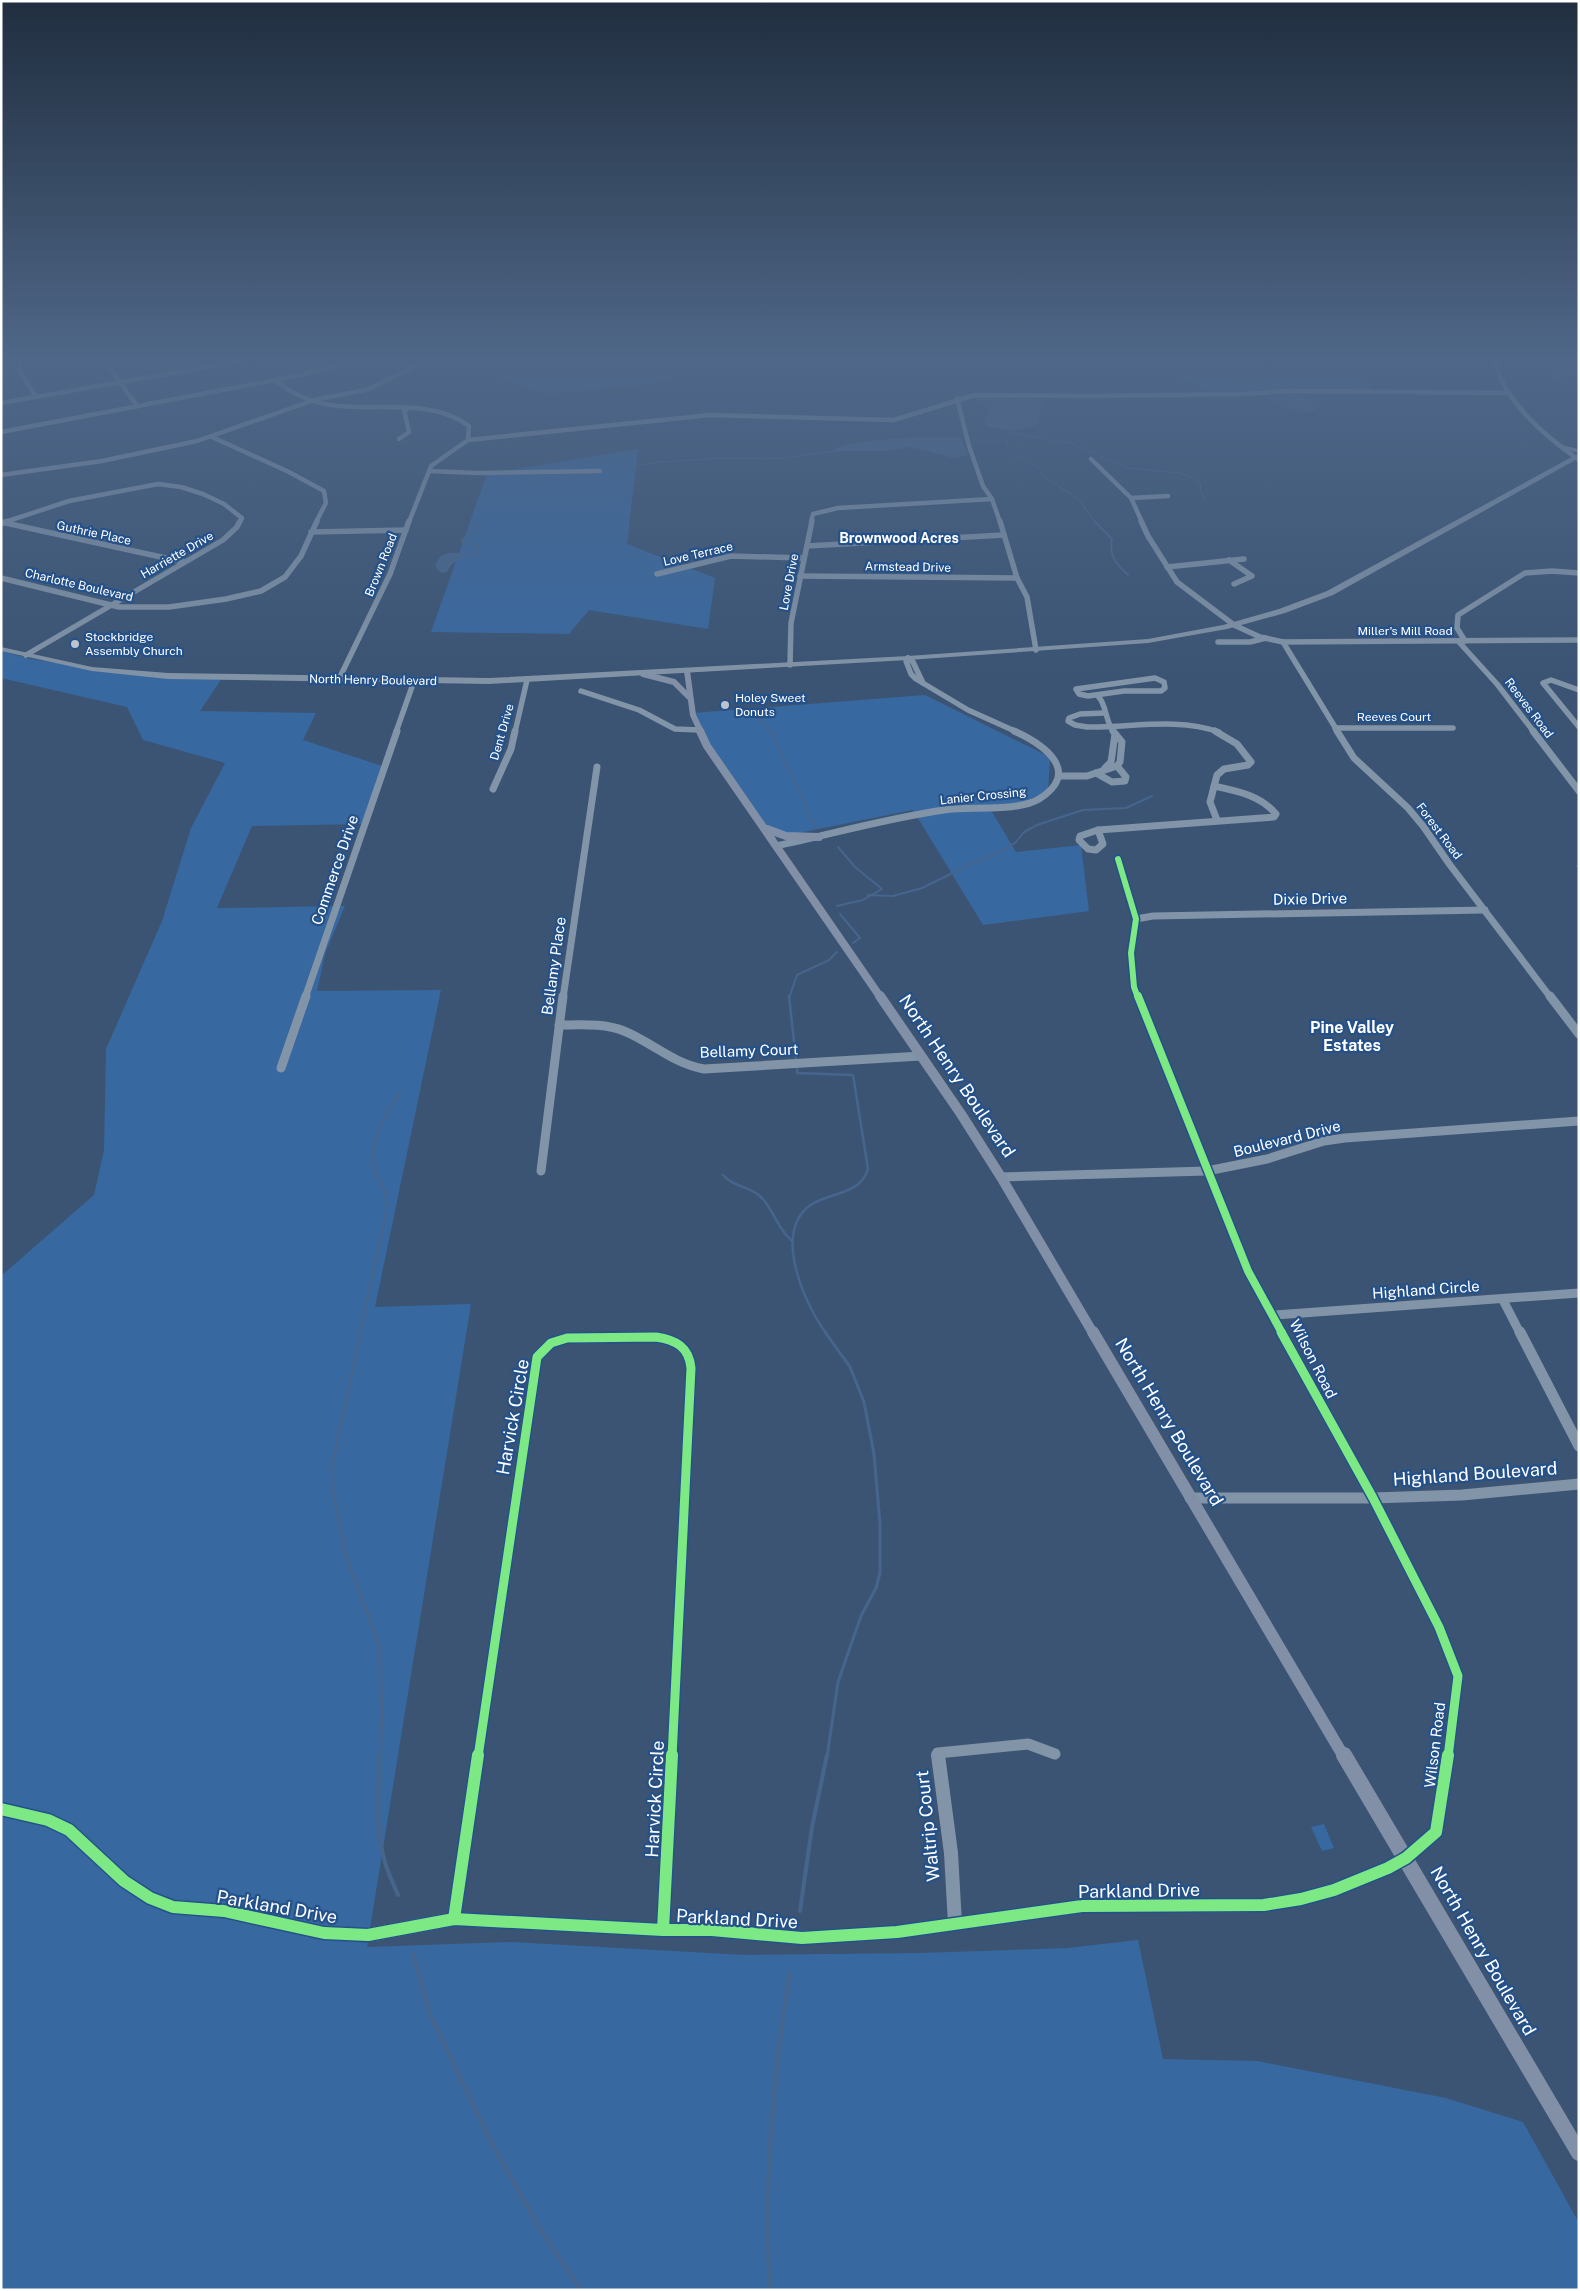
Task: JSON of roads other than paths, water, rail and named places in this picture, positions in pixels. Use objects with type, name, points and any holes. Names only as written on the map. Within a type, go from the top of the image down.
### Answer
[{"type":"highway","points":[[687,671],[1036,650],[1169,638],[1234,624],[1289,609],[1341,588],[1569,462]]},
{"type":"highway","name":"North Henry Boulevard","points":[[1,649],[92,669],[160,676],[414,681],[527,680],[687,671]]},
{"type":"highway","points":[[915,668],[921,662],[936,656]]},
{"type":"main road","name":"North Henry Boulevard","points":[[687,671],[689,697],[693,715],[707,746],[921,1056],[1001,1177],[1579,2153]]},
{"type":"main road","points":[[643,674],[674,682],[689,697]]},
{"type":"main road","points":[[762,826],[776,835],[794,838],[819,837]]},
{"type":"street","points":[[1,475],[48,470],[94,462]]},
{"type":"street","name":"Charlotte Boulevard","points":[[1,578],[111,605],[155,609],[239,597],[266,589],[280,582],[292,571],[326,503],[324,491],[267,462]]},
{"type":"street","name":"Brown Road","points":[[339,679],[390,574],[431,466],[437,462]]},
{"type":"street","points":[[975,462],[983,486],[992,499],[1012,557],[1017,578],[1027,597],[1036,650]]},
{"type":"street","points":[[1094,462],[1131,498],[1148,536],[1177,582],[1234,624]]},
{"type":"street","points":[[429,471],[484,473],[600,471]]},
{"type":"street","name":"Harriette Drive","points":[[2,522],[69,501],[158,484],[179,486],[211,497],[234,510],[242,518],[237,527],[222,540],[26,655]]},
{"type":"street","points":[[1131,498],[1168,496]]},
{"type":"street","name":"Love Drive","points":[[790,664],[791,623],[811,517],[814,514],[821,510],[992,499]]},
{"type":"street","name":"Guthrie Place","points":[[2,522],[184,562]]},
{"type":"street","points":[[311,532],[406,530]]},
{"type":"street","points":[[807,546],[1004,535]]},
{"type":"street","name":"Love Terrace","points":[[657,574],[682,570],[706,561],[740,555],[803,558]]},
{"type":"street","points":[[1167,567],[1244,559]]},
{"type":"street","points":[[1229,560],[1252,576],[1234,584]]},
{"type":"street","points":[[1462,641],[1457,628],[1458,615],[1518,576],[1534,571],[1579,573]]},
{"type":"street","name":"Armstead Drive","points":[[800,576],[1017,578]]},
{"type":"street","name":"Miller's Mill Road","points":[[1234,624],[1266,638],[1283,642],[1579,640]]},
{"type":"street","points":[[1218,642],[1250,642],[1266,638]]},
{"type":"street","name":"Reeves Road","points":[[1462,641],[1579,791]]},
{"type":"street","name":"Forest Road","points":[[1283,642],[1354,758],[1408,808],[1423,826],[1579,1034]]},
{"type":"street","points":[[924,683],[913,662],[908,658],[906,661],[911,674],[924,683],[968,710],[1034,740],[1051,755],[1059,773]]},
{"type":"street","points":[[1098,696],[1124,691],[1162,691],[1165,685],[1164,682],[1154,678],[1076,689],[1076,692],[1084,696],[1098,696],[1102,700],[1104,713],[1110,727],[1121,739],[1122,746],[1117,766]]},
{"type":"street","name":"Dent Drive","points":[[493,789],[511,749],[527,680]]},
{"type":"street","points":[[1579,690],[1551,680],[1544,681],[1543,683],[1579,727]]},
{"type":"street","name":"Commerce Drive","points":[[281,1068],[414,681]]},
{"type":"street","points":[[581,691],[639,710],[675,729],[699,730]]},
{"type":"street","points":[[1104,713],[1080,714],[1069,718],[1068,721],[1077,726],[1110,727],[1185,724],[1205,726],[1219,730],[1236,744],[1251,762],[1248,765],[1233,766],[1220,771],[1210,802],[1217,820]]},
{"type":"street","name":"Reeves Court","points":[[1335,728],[1453,728]]},
{"type":"street","points":[[1059,773],[1089,771],[1104,768],[1110,764],[1115,734]]},
{"type":"street","name":"Bellamy Place","points":[[540,1171],[559,1025],[598,766]]},
{"type":"street","points":[[1059,773],[1077,777],[1096,774],[1117,766]]},
{"type":"street","points":[[1096,774],[1107,780],[1126,781],[1126,777],[1117,766]]},
{"type":"street","name":"Lanier Crossing","points":[[777,847],[801,844],[819,837],[945,810],[1026,805],[1039,799],[1049,791],[1056,784],[1059,773]]},
{"type":"street","points":[[1098,830],[1274,817],[1276,814],[1268,805],[1260,800],[1214,786]]},
{"type":"street","name":"Wilson Road","points":[[1118,859],[1136,919],[1131,953],[1134,987],[1190,1122],[1207,1171],[1248,1271],[1275,1316],[1309,1384],[1373,1498],[1439,1627],[1458,1676],[1445,1783],[1436,1832],[1406,1858]]},
{"type":"street","name":"Dixie Drive","points":[[1136,919],[1153,916],[1485,910]]},
{"type":"street","name":"Bellamy Court","points":[[559,1025],[614,1027],[627,1032],[666,1057],[690,1067],[704,1069],[921,1056]]},
{"type":"street","name":"Boulevard Drive","points":[[1001,1177],[1207,1171],[1267,1159],[1324,1141],[1345,1138],[1579,1121]]},
{"type":"street","name":"Highland Circle","points":[[1275,1316],[1579,1293]]},
{"type":"street","points":[[1503,1300],[1579,1446]]},
{"type":"street","name":"Harvick Circle","points":[[454,1919],[536,1362],[546,1347],[562,1339],[656,1337],[671,1339],[684,1347],[690,1358],[691,1368],[663,1930]]},
{"type":"street","name":"Highland Boulevard","points":[[1190,1498],[1373,1498],[1462,1495],[1579,1484]]},
{"type":"street","name":"Waltrip Court","points":[[955,1924],[951,1853],[938,1753],[1028,1744],[1055,1754]]},
{"type":"street","name":"Parkland Drive","points":[[1,1809],[48,1820],[69,1830],[124,1881],[150,1898],[173,1907],[224,1911],[324,1933],[368,1935],[454,1919],[663,1930],[712,1930],[802,1938],[897,1932],[1082,1906],[1247,1906],[1281,1903],[1334,1890],[1388,1868],[1406,1858]]},
{"type":"waterway","points":[[601,472],[661,462]]},
{"type":"waterway","points":[[1026,462],[1039,468],[1044,476],[1079,500],[1095,522]]},
{"type":"waterway","points":[[1114,462],[1128,468],[1180,473],[1195,479],[1201,484],[1200,489],[1205,501]]},
{"type":"waterway","points":[[480,522],[493,510],[499,496],[504,491],[545,481],[595,473]]},
{"type":"waterway","points":[[465,555],[479,551],[479,545],[463,543],[462,540],[482,521]]},
{"type":"waterway","points":[[1095,522],[1112,539],[1111,545],[1114,559],[1128,575]]},
{"type":"waterway","points":[[734,712],[754,715],[770,729],[816,828]]},
{"type":"waterway","points":[[871,895],[893,896],[922,888],[973,863],[997,854],[1016,842],[1024,832],[1037,825],[1083,810],[1126,808],[1152,796]]},
{"type":"waterway","points":[[838,847],[855,867],[882,889],[871,895]]},
{"type":"waterway","points":[[837,906],[863,900],[871,895]]},
{"type":"waterway","points":[[840,914],[860,938],[853,943]]},
{"type":"waterway","points":[[789,998],[797,975],[829,960],[837,952]]},
{"type":"waterway","points":[[789,998],[796,1059]]},
{"type":"waterway","points":[[797,1068],[797,1073],[853,1075],[868,1169],[864,1178],[851,1189],[817,1201],[809,1206],[799,1218],[794,1234],[793,1251],[796,1270],[809,1305],[826,1333]]},
{"type":"waterway","points":[[360,1333],[387,1208],[385,1194],[376,1171],[374,1149],[379,1129],[400,1092]]},
{"type":"waterway","points":[[723,1175],[731,1182],[760,1196],[783,1231],[792,1241]]},
{"type":"waterway","points":[[361,1332],[332,1465],[333,1492],[346,1556],[379,1645],[382,1712],[380,1757]]},
{"type":"waterway","points":[[825,1332],[850,1367],[864,1402],[874,1454],[880,1524],[880,1573],[876,1588],[861,1616],[838,1682],[827,1757]]},
{"type":"waterway","points":[[380,1755],[379,1833],[385,1864],[398,1895]]},
{"type":"waterway","points":[[800,1911],[812,1827],[827,1755]]},
{"type":"waterway","points":[[413,1954],[430,2014],[491,2142],[537,2224],[581,2290]]},
{"type":"waterway","points":[[770,2290],[768,2212],[771,2131],[774,2091],[790,1973]]},
{"type":"place","name":"Stockbridge Assembly Church","points":[[75,644]]},
{"type":"place","name":"Holey Sweet Donuts","points":[[725,705]]},
{"type":"district","name":"Brownwood Acres","points":[[899,538]]},
{"type":"district","name":"Pine Valley Estates","points":[[1352,1036]]}]
